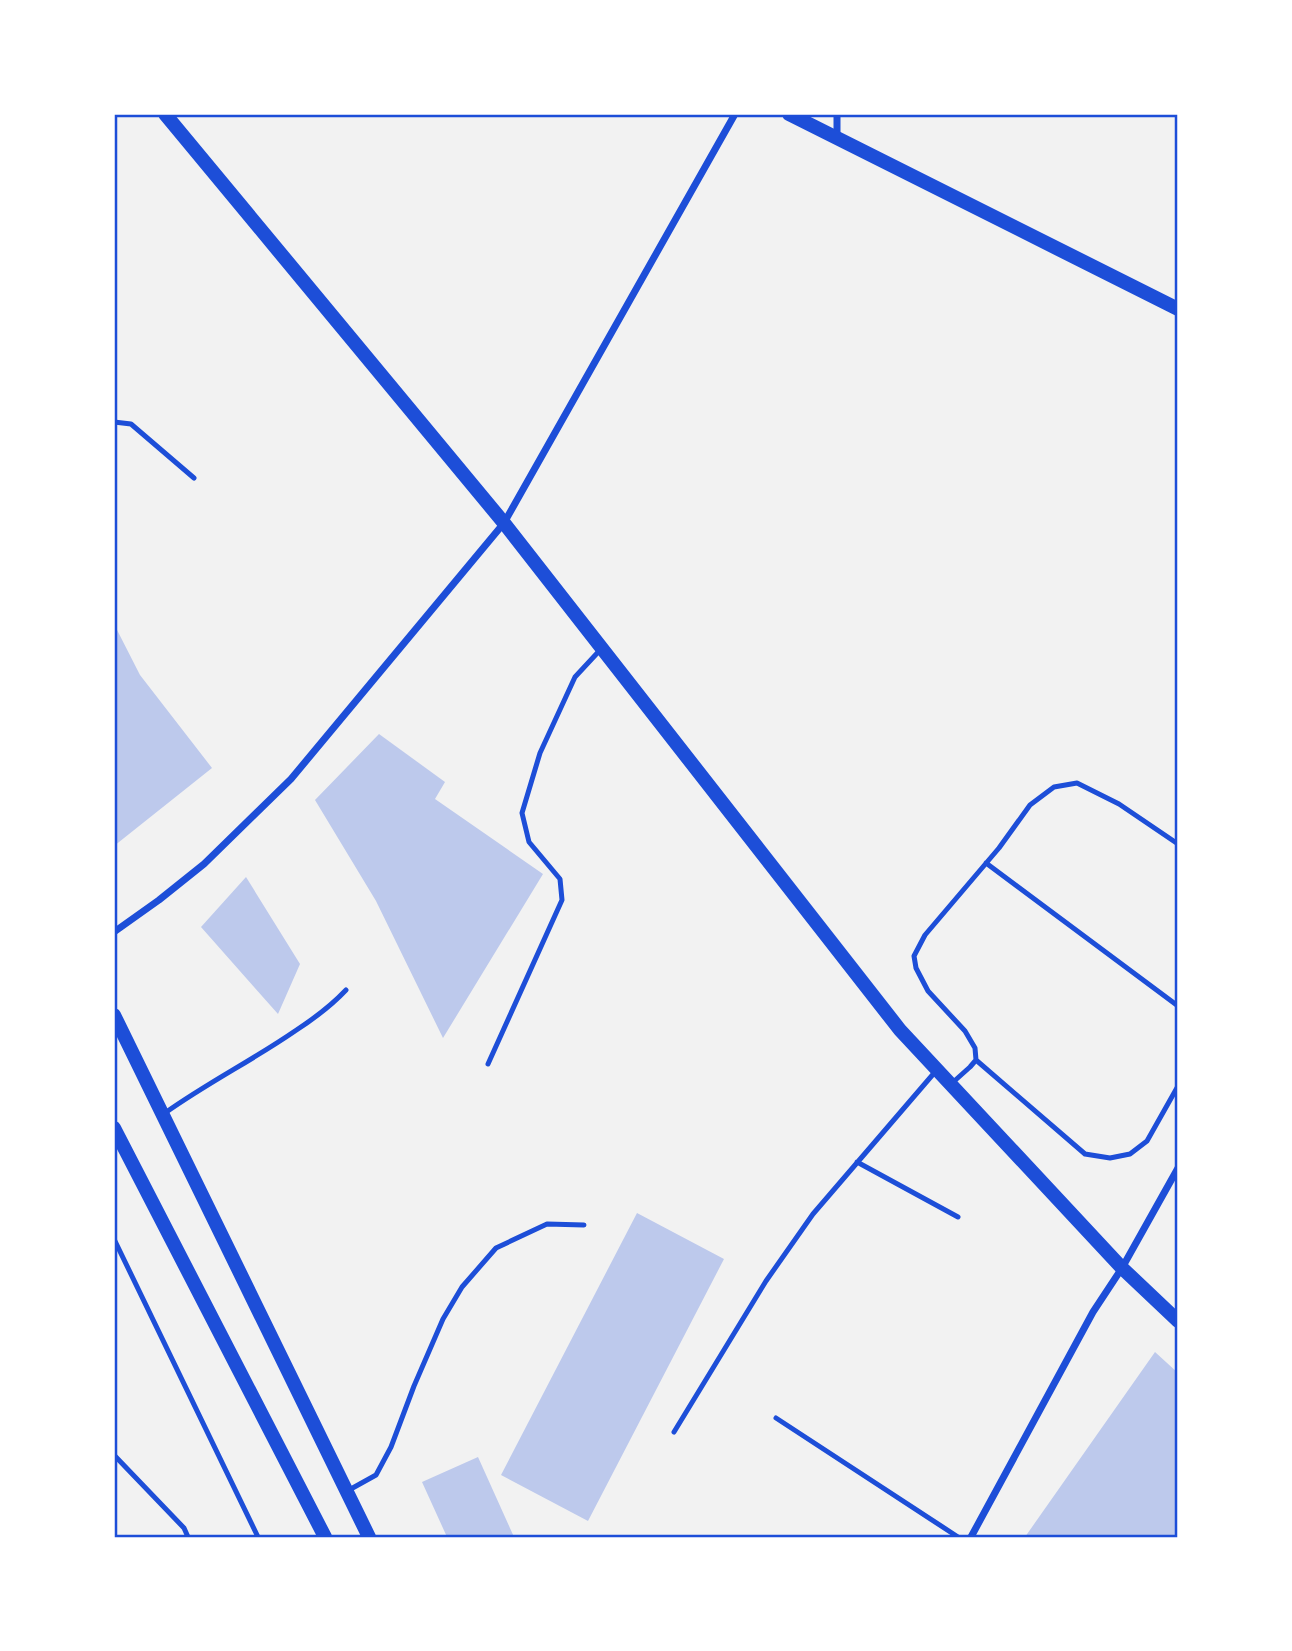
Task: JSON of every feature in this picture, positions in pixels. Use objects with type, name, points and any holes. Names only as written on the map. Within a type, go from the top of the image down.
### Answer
[{"type":"main road","points":[[165,114],[504,523],[900,1030],[1122,1268],[1178,1321]]},
{"type":"main road","points":[[789,114],[1178,309]]},
{"type":"main road","points":[[114,1015],[369,1537]]},
{"type":"main road","points":[[114,1128],[325,1537]]},
{"type":"street","points":[[114,932],[204,864],[291,779],[504,523],[735,114]]},
{"type":"street","points":[[837,114],[837,138]]},
{"type":"street","points":[[971,1537],[1093,1312],[1122,1268],[1178,1168]]},
{"type":"lane","points":[[114,422],[131,424],[194,478]]},
{"type":"lane","points":[[488,1064],[562,900],[560,879],[529,842],[522,813],[540,753],[575,677],[601,649]]},
{"type":"lane","points":[[1178,844],[1119,804],[1077,783],[1054,787],[1030,805],[999,848],[925,935],[914,956],[916,968],[928,991],[965,1031],[975,1048],[976,1060],[1085,1154],[1110,1158],[1130,1154],[1147,1141],[1178,1086]]},
{"type":"lane","points":[[986,863],[1178,1006]]},
{"type":"lane","points":[[163,1115],[274,1046],[331,1007],[346,990]]},
{"type":"lane","points":[[951,1084],[976,1060]]},
{"type":"lane","points":[[674,1432],[765,1281],[813,1214],[937,1069]]},
{"type":"lane","points":[[857,1162],[958,1217]]},
{"type":"lane","points":[[346,1491],[376,1475],[391,1447],[443,1319],[462,1287],[496,1248],[547,1224],[584,1225]]},
{"type":"lane","points":[[114,1239],[258,1537]]},
{"type":"lane","points":[[776,1418],[958,1537]]},
{"type":"lane","points":[[114,1455],[184,1528],[188,1537]]},
{"type":"building","points":[[114,624],[140,675],[212,768],[114,846]]},
{"type":"building","points":[[379,734],[445,782],[435,799],[543,874],[443,1038],[376,901],[315,800]]},
{"type":"building","points":[[246,877],[300,964],[278,1014],[201,927]]},
{"type":"building","points":[[637,1213],[724,1259],[588,1521],[501,1475]]},
{"type":"building","points":[[1155,1352],[1178,1373],[1178,1537],[1025,1537]]},
{"type":"building","points":[[478,1457],[514,1537],[447,1537],[422,1482]]}]
